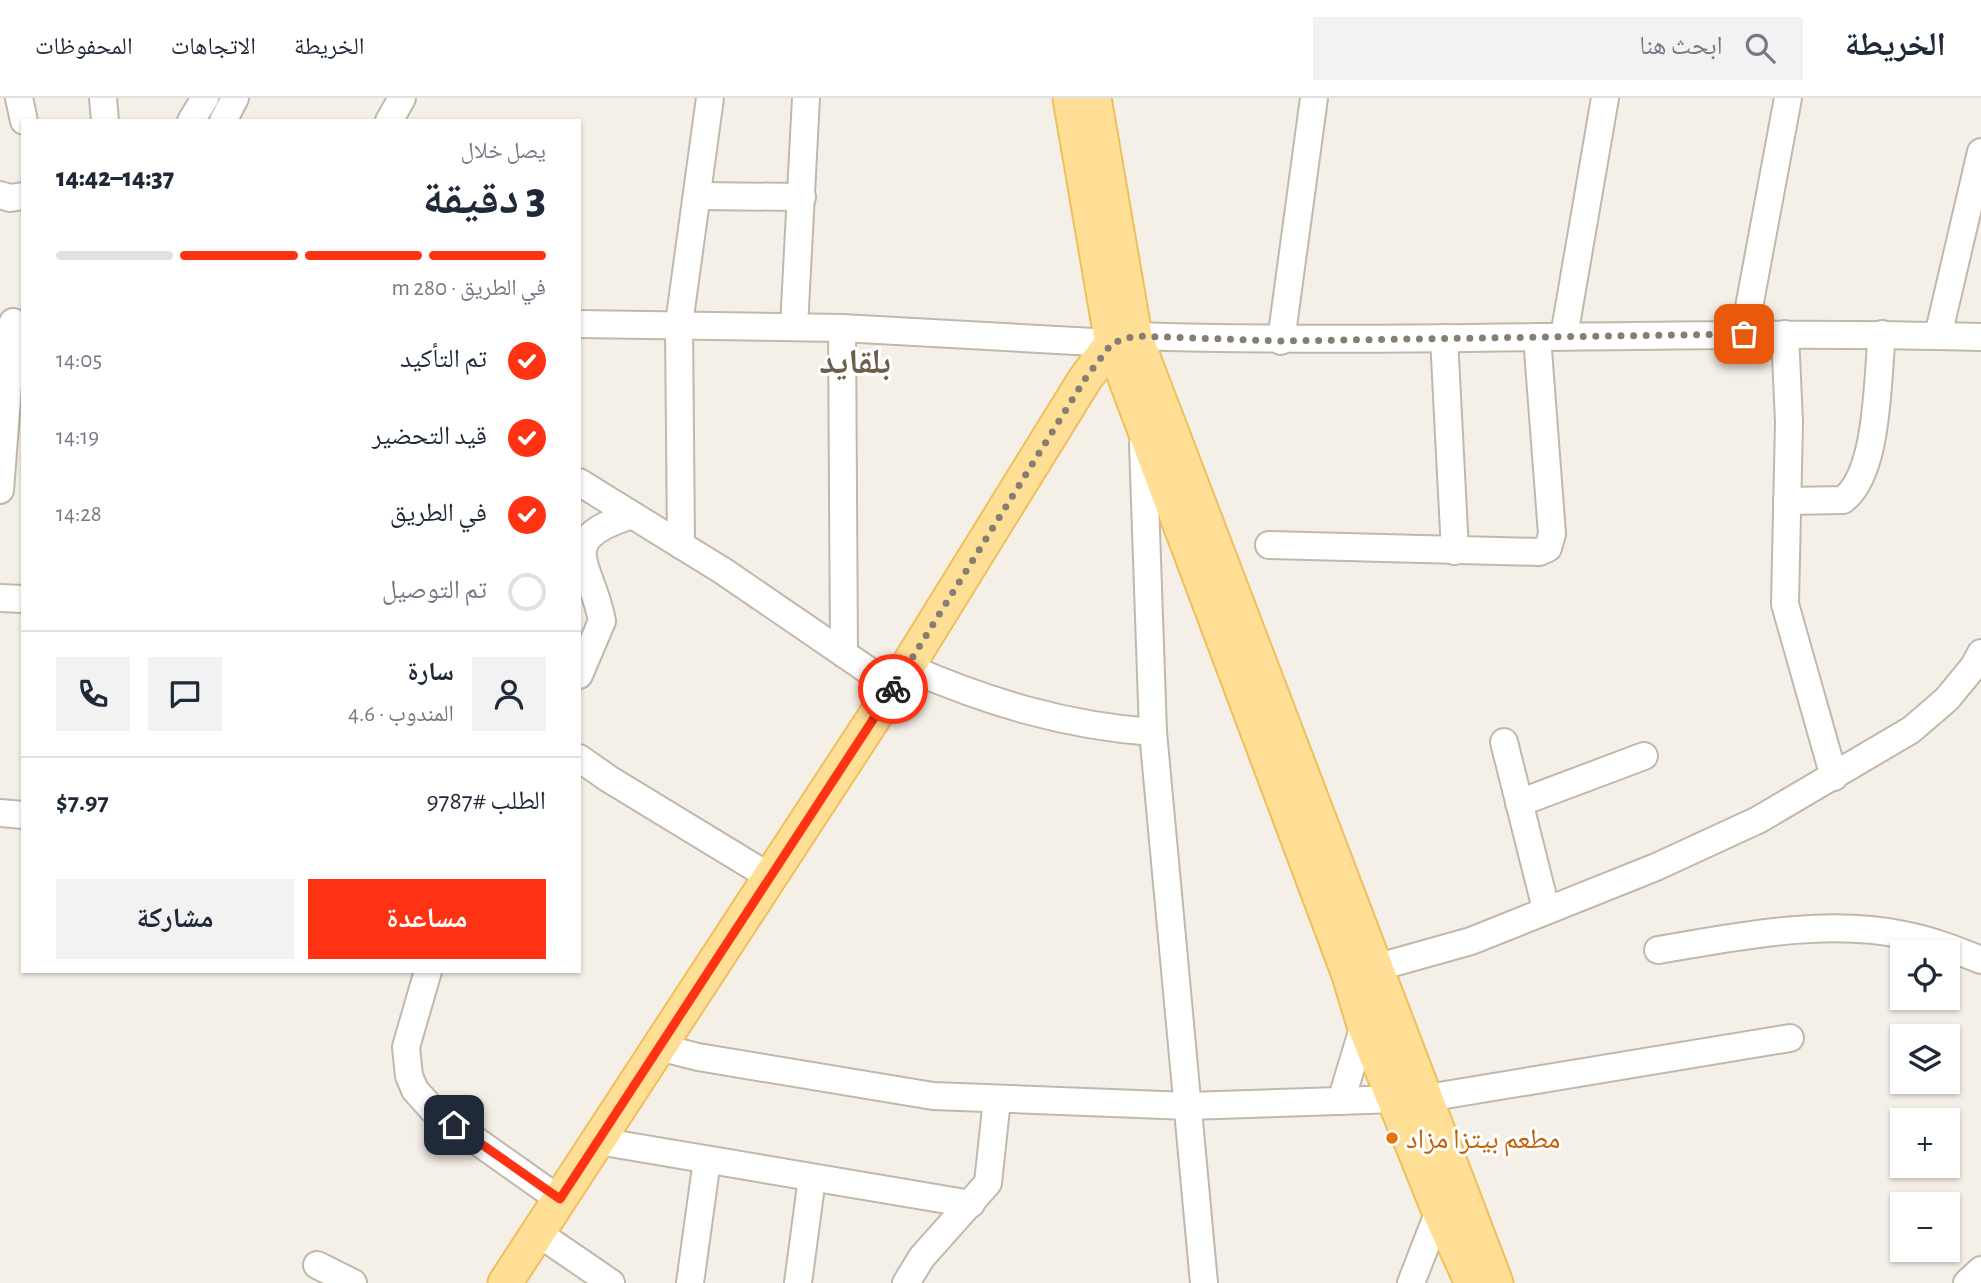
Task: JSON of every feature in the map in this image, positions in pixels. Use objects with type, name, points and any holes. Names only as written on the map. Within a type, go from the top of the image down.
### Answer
[{"type":"main road","points":[[1070,98],[1123,339],[1412,1099],[1496,1283]]},
{"type":"main road","points":[[1094,98],[1123,339]]},
{"type":"main road","points":[[505,1283],[900,678],[1085,379],[1123,339]]},
{"type":"main road","points":[[1363,971],[1364,1025],[1412,1099],[1439,1211],[1472,1283]]},
{"type":"street","points":[[19,98],[24,119]]},
{"type":"street","points":[[103,98],[105,119]]},
{"type":"street","points":[[192,119],[205,98]]},
{"type":"street","points":[[390,119],[402,98]]},
{"type":"street","points":[[681,545],[679,324],[710,98]]},
{"type":"street","points":[[794,327],[806,98]]},
{"type":"street","points":[[1281,341],[1314,98]]},
{"type":"street","points":[[1564,336],[1605,98]]},
{"type":"street","points":[[1744,334],[1788,98]]},
{"type":"street","points":[[1938,335],[1981,152]]},
{"type":"street","points":[[0,195],[10,198],[21,196]]},
{"type":"street","points":[[698,196],[802,197]]},
{"type":"street","points":[[0,490],[12,322]]},
{"type":"street","points":[[581,324],[679,324],[1123,339],[1281,341],[1744,334],[1981,337]]},
{"type":"street","points":[[842,328],[844,654]]},
{"type":"street","points":[[1785,334],[1789,422],[1785,604],[1833,777]]},
{"type":"street","points":[[1787,501],[1843,500],[1862,480],[1869,456],[1882,334]]},
{"type":"street","points":[[1269,544],[1455,551],[1544,551],[1551,541],[1537,337]]},
{"type":"street","points":[[1444,338],[1455,551]]},
{"type":"street","points":[[1149,409],[1145,470],[1153,733],[1204,1283]]},
{"type":"street","points":[[581,483],[681,545],[844,654],[900,678],[961,691],[1025,711],[1110,729],[1153,733]]},
{"type":"street","points":[[581,670],[602,621],[583,563],[584,547],[598,528],[632,515]]},
{"type":"street","points":[[0,598],[21,599]]},
{"type":"street","points":[[1363,971],[1471,942],[1546,909],[1656,867],[1758,820],[1911,730],[1947,699],[1981,653]]},
{"type":"street","points":[[1504,742],[1546,909]]},
{"type":"street","points":[[1519,803],[1644,756]]},
{"type":"street","points":[[581,759],[770,877]]},
{"type":"street","points":[[0,813],[21,815]]},
{"type":"street","points":[[1658,950],[1764,932],[1863,930],[1913,937],[1981,960]]},
{"type":"street","points":[[423,973],[407,1047],[409,1076],[415,1090],[433,1110],[560,1199]]},
{"type":"street","points":[[1341,1101],[1364,1025]]},
{"type":"street","points":[[659,1047],[698,1057],[933,1096],[1188,1106],[1412,1099],[1790,1038]]},
{"type":"street","points":[[906,1283],[918,1262],[988,1183],[997,1100]]},
{"type":"street","points":[[598,1141],[971,1204]]},
{"type":"street","points":[[690,1283],[707,1160]]},
{"type":"street","points":[[798,1283],[813,1178]]},
{"type":"street","points":[[1410,1283],[1439,1211]]},
{"type":"street","points":[[538,1233],[611,1283]]},
{"type":"street","points":[[317,1265],[354,1283]]},
{"type":"street","points":[[1967,1283],[1981,1270]]},
{"type":"way so far","points":[[893,689],[1085,379],[1112,343],[1135,336],[1281,341],[1744,334]]},
{"type":"place","name":"مطعم بيتزا مزاد","points":[[1392,1138]]},
{"type":"district","name":"بلقايد","points":[[855,361]]},
{"type":"route","points":[[454,1125],[560,1199],[893,689]]}]
